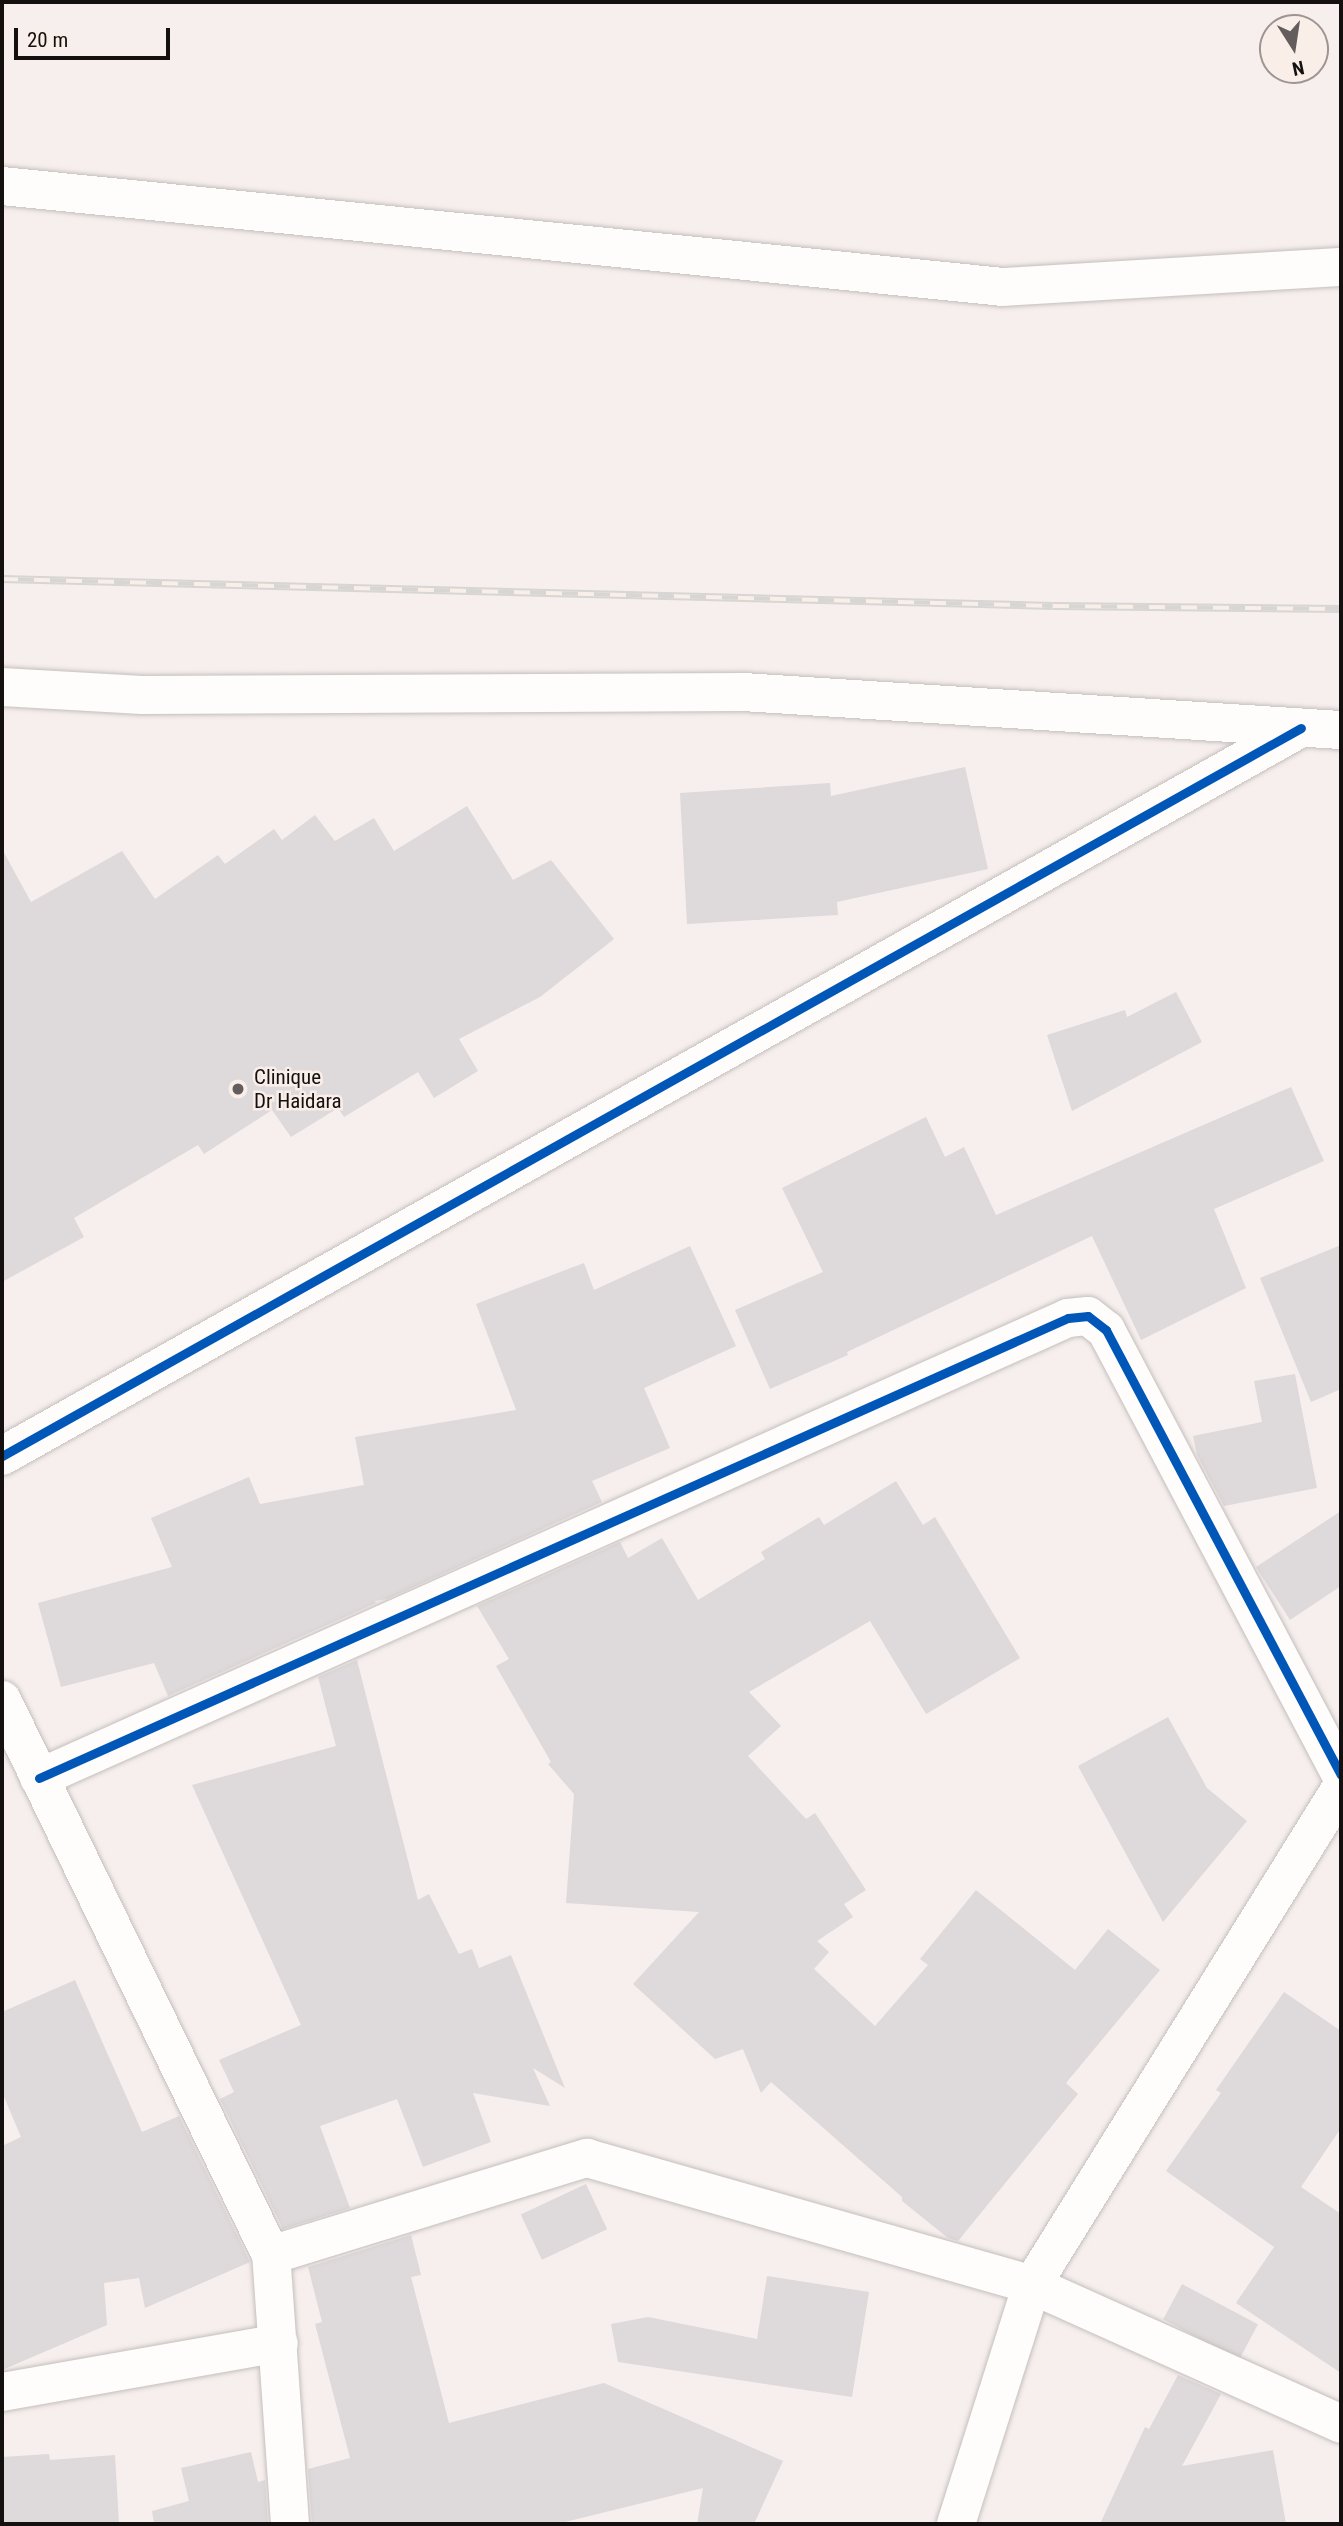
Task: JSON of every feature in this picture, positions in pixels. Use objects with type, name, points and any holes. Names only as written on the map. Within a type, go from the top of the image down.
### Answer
[{"type":"street","points":[[2,187],[1003,287],[1341,267]]},
{"type":"street","points":[[2,687],[142,695],[743,692],[1341,730]]},
{"type":"street","points":[[2,1455],[1301,728]]},
{"type":"street","points":[[39,1778],[1068,1318],[1088,1316],[1106,1330],[1341,1775]]},
{"type":"street","points":[[2,1700],[271,2255],[290,2524]]},
{"type":"street","points":[[956,2524],[1032,2285],[1341,1788]]},
{"type":"street","points":[[271,2255],[587,2158],[1032,2285],[1341,2424]]},
{"type":"street","points":[[2,2392],[279,2343]]},
{"type":"building","points":[[965,767],[988,869],[837,902],[838,915],[687,924],[680,793],[830,783],[831,796]]},
{"type":"building","points":[[467,806],[513,880],[551,860],[614,939],[540,997],[459,1039],[478,1071],[434,1098],[418,1072],[344,1117],[338,1108],[291,1137],[272,1110],[204,1154],[198,1145],[74,1218],[84,1237],[2,1282],[2,849],[31,902],[122,851],[155,899],[218,855],[225,864],[274,829],[282,840],[315,815],[335,841],[374,818],[394,851]]},
{"type":"building","points":[[1176,992],[1202,1042],[1072,1111],[1047,1035],[1125,1010],[1127,1017]]},
{"type":"building","points":[[1291,1087],[1324,1161],[1214,1209],[1246,1288],[1141,1340],[1092,1236],[847,1352],[848,1355],[770,1389],[735,1310],[823,1272],[782,1188],[926,1117],[945,1157],[964,1147],[996,1215]]},
{"type":"building","points":[[1341,1245],[1341,1389],[1311,1402],[1260,1278]]},
{"type":"building","points":[[690,1246],[736,1346],[644,1388],[670,1448],[592,1481],[602,1502],[387,1599],[375,1601],[376,1603],[168,1696],[154,1663],[61,1687],[38,1603],[172,1567],[151,1518],[249,1477],[260,1504],[364,1485],[355,1437],[516,1410],[476,1304],[584,1263],[594,1290]]},
{"type":"building","points":[[1295,1374],[1317,1488],[1224,1506],[1197,1455],[1193,1436],[1262,1422],[1254,1381]]},
{"type":"building","points":[[896,1481],[923,1525],[935,1517],[1020,1658],[926,1714],[870,1621],[749,1692],[781,1726],[748,1756],[806,1819],[815,1813],[866,1890],[844,1904],[853,1917],[817,1941],[829,1952],[814,1969],[875,2026],[928,1965],[920,1959],[976,1890],[1075,1970],[1108,1929],[1160,1970],[1066,2083],[1078,2094],[958,2241],[948,2238],[902,2201],[902,2197],[771,2082],[761,2093],[743,2049],[715,2059],[633,1984],[699,1912],[566,1903],[574,1794],[548,1764],[551,1762],[496,1666],[509,1659],[477,1606],[620,1542],[628,1558],[662,1538],[698,1600],[765,1559],[761,1552],[819,1517],[824,1525]]},
{"type":"building","points":[[1341,1511],[1341,1586],[1290,1620],[1256,1567]]},
{"type":"building","points":[[357,1660],[418,1900],[429,1894],[459,1954],[472,1949],[479,1968],[511,1955],[565,2088],[533,2068],[550,2106],[473,2093],[491,2142],[423,2167],[397,2099],[320,2126],[350,2208],[283,2229],[220,2099],[234,2092],[219,2060],[301,2025],[192,1785],[336,1746],[318,1677]]},
{"type":"building","points":[[1168,1717],[1207,1788],[1247,1821],[1163,1922],[1078,1766]]},
{"type":"building","points":[[75,1980],[142,2132],[179,2116],[250,2262],[145,2308],[139,2278],[104,2283],[107,2325],[2,2370],[2,2146],[21,2137],[2,2092],[2,2012]]},
{"type":"building","points":[[1284,1992],[1341,2031],[1341,2128],[1301,2187],[1341,2214],[1341,2373],[1236,2303],[1274,2247],[1166,2171],[1221,2093],[1216,2090]]},
{"type":"building","points":[[586,2184],[607,2229],[542,2260],[521,2214]]},
{"type":"building","points":[[411,2235],[421,2275],[411,2277],[449,2423],[604,2383],[783,2461],[754,2524],[697,2524],[703,2488],[557,2524],[312,2524],[308,2469],[350,2458],[315,2324],[322,2322],[308,2267]]},
{"type":"building","points":[[767,2276],[869,2292],[852,2397],[618,2362],[611,2324],[648,2317],[757,2339]]},
{"type":"building","points":[[1182,2284],[1258,2324],[1239,2360],[1163,2319]]},
{"type":"building","points":[[1178,2375],[1221,2394],[1182,2466],[1273,2450],[1286,2524],[1100,2524],[1145,2427],[1149,2429]]},
{"type":"building","points":[[251,2452],[258,2482],[265,2480],[268,2524],[154,2524],[152,2511],[189,2501],[181,2468]]},
{"type":"building","points":[[49,2454],[50,2460],[115,2455],[119,2524],[2,2524],[2,2457]]},
{"type":"railway","points":[[2,579],[1053,606],[1341,609]]},
{"type":"cycle path","points":[[2,1456],[1301,728]]},
{"type":"cycle path","points":[[39,1778],[1068,1318],[1088,1316],[1106,1330],[1341,1775]]},
{"type":"place","name":"Clinique Dr Haidara","points":[[238,1089]]}]
